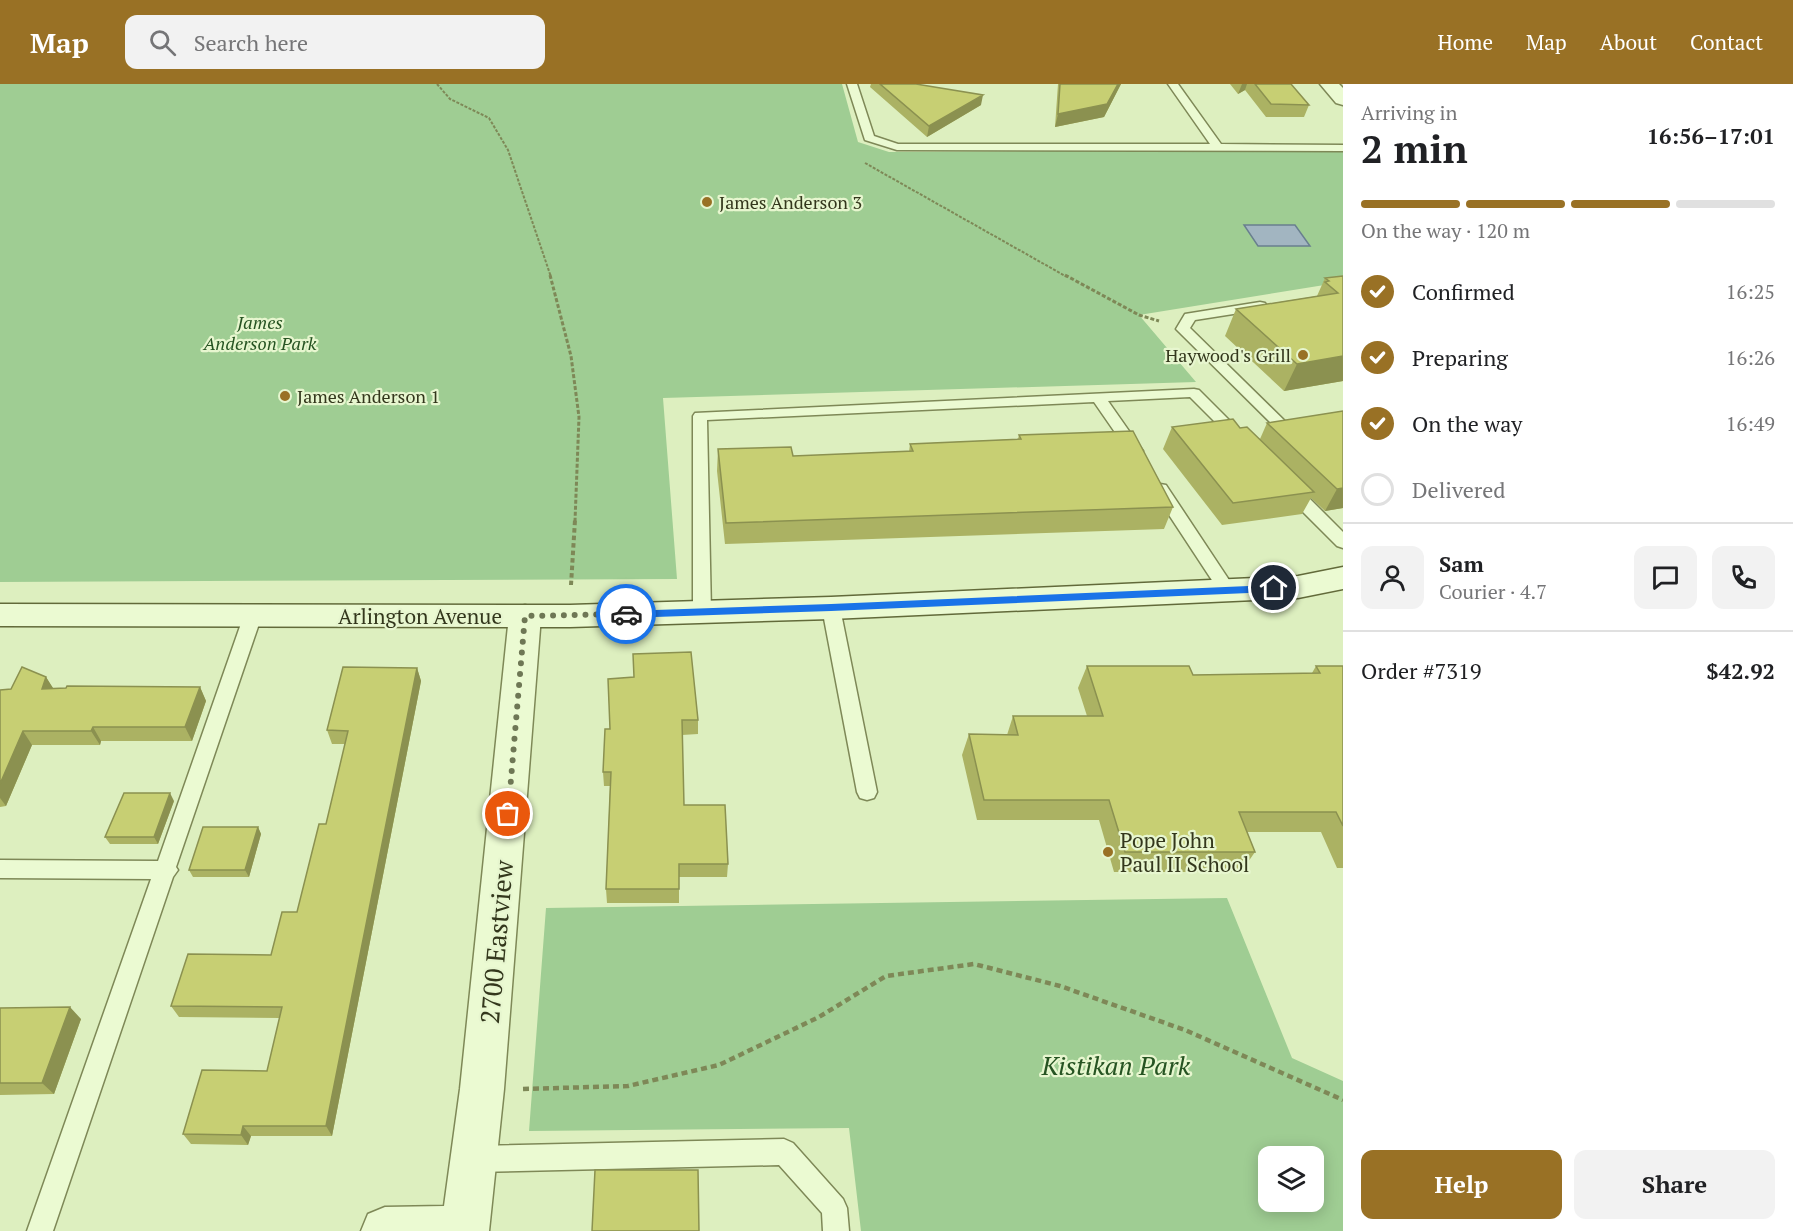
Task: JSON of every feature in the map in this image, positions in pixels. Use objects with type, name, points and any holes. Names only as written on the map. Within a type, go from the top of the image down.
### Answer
[{"type":"street","points":[[1329,84],[1343,99]]},
{"type":"street","name":"Arlington Avenue","points":[[0,615],[570,616],[831,608],[1298,587],[1343,578]]},
{"type":"street","name":"2700 Eastview","points":[[465,1231],[503,869],[525,616]]},
{"type":"street","points":[[385,1231],[465,1231]]},
{"type":"lane","points":[[852,84],[869,138],[897,147],[1343,148]]},
{"type":"lane","points":[[1173,84],[1218,148]]},
{"type":"lane","points":[[702,612],[700,416],[1194,393],[1251,439],[1292,429],[1184,329],[1190,316],[1271,304]]},
{"type":"lane","points":[[1098,397],[1227,590]]},
{"type":"lane","points":[[1280,479],[1343,542]]},
{"type":"lane","points":[[831,608],[867,792]]},
{"type":"lane","points":[[39,1231],[253,615]]},
{"type":"lane","points":[[0,869],[166,870]]},
{"type":"lane","points":[[474,1159],[784,1152],[834,1208],[836,1231]]},
{"type":"path","points":[[437,84],[450,99],[489,118],[508,150],[551,277],[571,356],[579,417],[575,530],[570,579],[573,590],[570,616]]},
{"type":"path","points":[[869,138],[862,161],[981,230],[1138,315],[1184,329]]},
{"type":"path","points":[[522,1098],[523,1088],[628,1086],[719,1065],[819,1017],[886,976],[974,964],[1060,986],[1185,1030],[1343,1100]]},
{"type":"green space","name":"James Anderson Park","points":[[0,84],[842,84],[858,142],[889,152],[1343,149],[1343,282],[1139,315],[1196,382],[663,398],[677,579],[0,582]]},
{"type":"green space","name":"Kistikan Park","points":[[1227,898],[1292,1058],[1343,1081],[1343,1231],[861,1231],[849,1128],[529,1131],[546,908]]},
{"type":"water","points":[[1244,225],[1295,225],[1310,246],[1258,246]]},
{"type":"building","points":[[880,84],[916,84],[983,95],[929,126]]},
{"type":"building","points":[[1060,84],[1118,84],[1107,104],[1058,114]]},
{"type":"building","points":[[1255,84],[1291,84],[1309,105],[1271,104]]},
{"type":"building","points":[[1343,276],[1343,356],[1297,364],[1236,309],[1338,293],[1325,282],[1329,281],[1325,278]]},
{"type":"building","points":[[1343,411],[1343,488],[1337,489],[1267,423]]},
{"type":"building","points":[[1233,419],[1240,428],[1247,427],[1314,492],[1233,503],[1172,427]]},
{"type":"building","points":[[1133,431],[1173,507],[726,523],[718,449],[791,447],[793,456],[913,451],[910,444],[1021,439],[1019,435]]},
{"type":"building","points":[[691,652],[698,720],[682,720],[684,805],[725,805],[728,864],[679,864],[679,889],[606,889],[611,772],[603,772],[605,729],[610,729],[608,679],[634,677],[633,654]]},
{"type":"building","points":[[1087,666],[1189,666],[1193,675],[1320,673],[1316,666],[1343,666],[1343,826],[1336,812],[1239,812],[1255,852],[1125,852],[1109,800],[984,800],[969,734],[1018,735],[1013,716],[1103,716]]},
{"type":"building","points":[[22,667],[46,677],[42,689],[66,688],[67,686],[200,687],[185,727],[93,727],[91,731],[23,731],[0,784],[0,690],[11,689]]},
{"type":"building","points":[[343,667],[417,668],[326,1126],[243,1126],[241,1135],[183,1134],[202,1070],[267,1071],[282,1007],[171,1006],[188,954],[271,955],[282,912],[297,912],[319,824],[326,824],[348,731],[327,730]]},
{"type":"building","points":[[124,793],[170,793],[154,837],[105,837]]},
{"type":"building","points":[[203,827],[258,827],[245,870],[189,870]]},
{"type":"building","points":[[70,1007],[42,1083],[0,1083],[0,1008]]},
{"type":"building","points":[[595,1170],[698,1170],[699,1231],[592,1231]]},
{"type":"way so far","points":[[508,814],[525,616],[626,614]]},
{"type":"place","name":"James Anderson 3","points":[[707,202]]},
{"type":"place","name":"Haywood's Grill","points":[[1303,355]]},
{"type":"place","name":"James Anderson 1","points":[[285,396]]},
{"type":"place","name":"Pope John Paul II School","points":[[1108,852]]},
{"type":"route","points":[[626,614],[831,608],[1274,588]]}]
